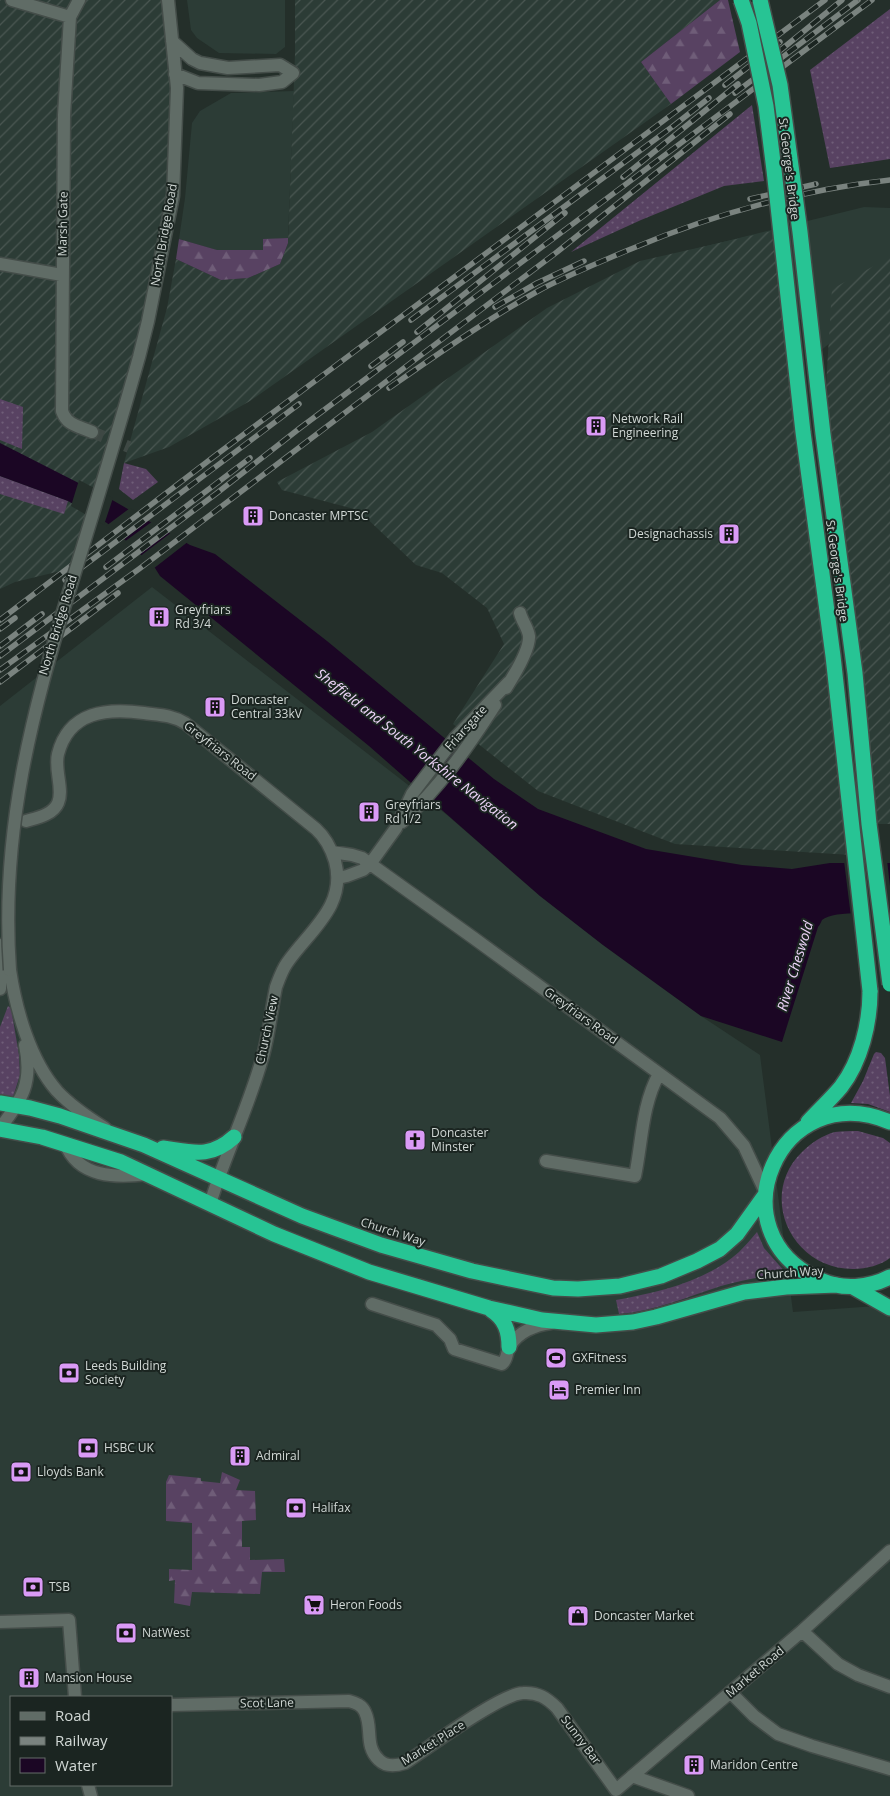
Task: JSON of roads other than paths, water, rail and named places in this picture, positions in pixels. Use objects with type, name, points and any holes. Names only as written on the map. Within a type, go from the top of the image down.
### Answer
[{"type":"highway","name":"St George's Bridge","points":[[741,0],[749,23],[766,106],[803,432],[833,656],[870,991],[866,1031],[854,1066],[841,1086],[784,1145],[771,1167],[765,1193]]},
{"type":"highway","name":"St George's Bridge","points":[[760,0],[780,84],[800,232],[823,434],[855,672],[869,824],[890,984]]},
{"type":"highway","name":"Church Way","points":[[0,1103],[60,1116],[124,1140],[144,1145],[302,1216],[390,1248],[509,1280],[553,1288],[578,1289],[620,1286],[661,1276],[710,1255],[737,1234],[765,1193]]},
{"type":"highway","points":[[802,1128],[819,1119],[838,1114],[857,1113],[876,1116],[890,1122]]},
{"type":"highway","name":"Church Way","points":[[0,1129],[65,1143],[121,1162],[274,1234],[369,1272],[516,1315],[558,1322],[596,1325],[632,1322],[665,1315],[744,1292],[837,1285]]},
{"type":"highway","points":[[144,1145],[198,1153],[212,1152],[234,1138]]},
{"type":"highway","points":[[765,1193],[768,1223],[780,1248],[788,1259],[804,1272],[823,1282],[853,1287],[879,1282],[890,1277]]},
{"type":"highway","points":[[853,1287],[890,1308]]},
{"type":"highway","points":[[489,1308],[505,1324],[509,1334],[509,1347]]},
{"type":"street","points":[[15,0],[70,17]]},
{"type":"street","name":"Marsh Gate","points":[[79,0],[70,17],[64,115],[62,411],[68,422],[92,432]]},
{"type":"street","name":"North Bridge Road","points":[[0,989],[5,969],[4,894],[8,829],[17,779],[31,716],[139,357],[148,321],[169,195],[177,125],[177,88],[168,0]]},
{"type":"street","points":[[172,41],[192,59],[200,63],[228,68],[280,65],[293,73],[282,82],[259,85],[198,83],[175,74]]},
{"type":"street","points":[[240,68],[247,70],[254,76],[259,85]]},
{"type":"street","name":"North Bridge Road","points":[[10,772],[22,721],[117,410],[140,324],[169,195]]},
{"type":"street","points":[[0,264],[62,275]]},
{"type":"street","name":"Friarsgate","points":[[396,828],[422,804],[468,747],[509,682],[528,642],[527,631],[520,613]]},
{"type":"street","name":"Friarsgate","points":[[370,864],[396,828],[412,794],[456,738],[509,682]]},
{"type":"street","name":"Greyfriars Road","points":[[26,821],[40,817],[55,808],[59,803],[56,761],[68,731],[82,720],[100,712],[114,710],[132,711],[174,718],[190,728],[316,829],[326,839],[332,852],[337,872]]},
{"type":"street","points":[[0,872],[6,800]]},
{"type":"street","name":"Greyfriars Road","points":[[332,852],[362,858],[714,1114],[732,1131],[744,1146],[765,1193]]},
{"type":"street","points":[[337,872],[355,873],[370,864]]},
{"type":"street","name":"Church View","points":[[210,1204],[262,1059],[276,987],[280,976],[287,962],[305,942],[334,901],[337,892],[337,872]]},
{"type":"street","name":"North Bridge Road","points":[[0,945],[5,969],[20,1018],[43,1071],[57,1090],[88,1117],[124,1140]]},
{"type":"street","points":[[0,1129],[17,1106],[27,1078],[28,1060],[20,1018]]},
{"type":"street","points":[[546,1161],[636,1176],[648,1099],[652,1086],[659,1074]]},
{"type":"street","points":[[372,1304],[436,1325],[450,1339],[454,1349],[502,1364],[506,1360],[509,1347],[519,1336],[532,1327],[558,1322]]},
{"type":"street","name":"Market Road","points":[[616,1793],[632,1776],[802,1631],[890,1551]]},
{"type":"street","points":[[0,1622],[69,1620],[75,1696]]},
{"type":"street","points":[[802,1631],[838,1664],[858,1675],[890,1687]]},
{"type":"street","points":[[730,1692],[754,1716],[778,1734],[890,1769]]},
{"type":"street","name":"Market Place","points":[[361,1706],[367,1718],[369,1745],[373,1754],[382,1764],[394,1765],[405,1763],[491,1706],[507,1698],[521,1693],[541,1695]]},
{"type":"street","name":"Sunny Bar","points":[[541,1695],[556,1708],[616,1793]]},
{"type":"street","name":"Scot Lane","points":[[172,1705],[346,1701],[361,1706]]},
{"type":"street","points":[[632,1776],[688,1796]]},
{"type":"water","points":[[0,443],[114,501],[190,545],[215,554],[327,641],[494,779],[538,809],[646,849],[742,865],[792,869],[830,863],[890,863],[890,914],[844,914],[827,917],[822,920],[818,927],[782,1042],[701,1016],[603,945],[540,896],[369,746],[160,576],[155,568],[107,523],[68,501],[0,476]]},
{"type":"tunnel","points":[[92,432],[129,447]]},
{"type":"railway","points":[[0,620],[220,452],[825,0]]},
{"type":"railway","points":[[777,53],[842,0]]},
{"type":"railway","points":[[735,93],[858,0]]},
{"type":"railway","points":[[0,656],[217,493],[300,428],[872,0]]},
{"type":"railway","points":[[725,85],[780,42]]},
{"type":"railway","points":[[623,177],[738,84]]},
{"type":"railway","points":[[672,127],[709,98]]},
{"type":"railway","points":[[0,670],[139,569],[557,252],[730,114]]},
{"type":"railway","points":[[411,320],[676,124]]},
{"type":"railway","points":[[389,388],[481,325],[538,291],[572,274],[662,236],[726,214],[790,197],[856,184],[890,180]]},
{"type":"railway","points":[[750,199],[816,184]]},
{"type":"railway","points":[[417,332],[565,213]]},
{"type":"railway","points":[[495,307],[537,283],[584,261]]},
{"type":"railway","points":[[371,366],[403,342]]},
{"type":"railway","points":[[65,580],[299,404]]},
{"type":"railway","points":[[106,567],[250,458]]},
{"type":"railway","points":[[0,682],[118,593]]},
{"type":"railway","points":[[0,646],[42,614]]},
{"type":"railway","points":[[0,629],[15,618]]},
{"type":"place","name":"Network Rail Engineering","points":[[596,426]]},
{"type":"place","name":"Doncaster MPTSC","points":[[253,516]]},
{"type":"place","name":"Designachassis","points":[[729,534]]},
{"type":"place","name":"Greyfriars Rd 3/4","points":[[159,617]]},
{"type":"place","name":"Doncaster Central 33kV","points":[[215,707]]},
{"type":"place","name":"Greyfriars Rd 1/2","points":[[369,812]]},
{"type":"place","name":"Doncaster Minster","points":[[415,1140]]},
{"type":"place","name":"GXFitness","points":[[556,1358]]},
{"type":"place","name":"Leeds Building Society","points":[[69,1373]]},
{"type":"place","name":"Premier Inn","points":[[559,1390]]},
{"type":"place","name":"HSBC UK","points":[[88,1448]]},
{"type":"place","name":"Admiral","points":[[240,1456]]},
{"type":"place","name":"Lloyds Bank","points":[[21,1472]]},
{"type":"place","name":"Halifax","points":[[296,1508]]},
{"type":"place","name":"TSB","points":[[33,1587]]},
{"type":"place","name":"Heron Foods","points":[[314,1605]]},
{"type":"place","name":"Doncaster Market","points":[[578,1616]]},
{"type":"place","name":"NatWest","points":[[126,1633]]},
{"type":"place","name":"Mansion House","points":[[29,1678]]},
{"type":"place","name":"Maridon Centre","points":[[694,1765]]},
{"type":"water label","name":"Sheffield and South Yorkshire Navigation","points":[[417,749]]},
{"type":"water label","name":"River Cheswold","points":[[795,966]]}]
